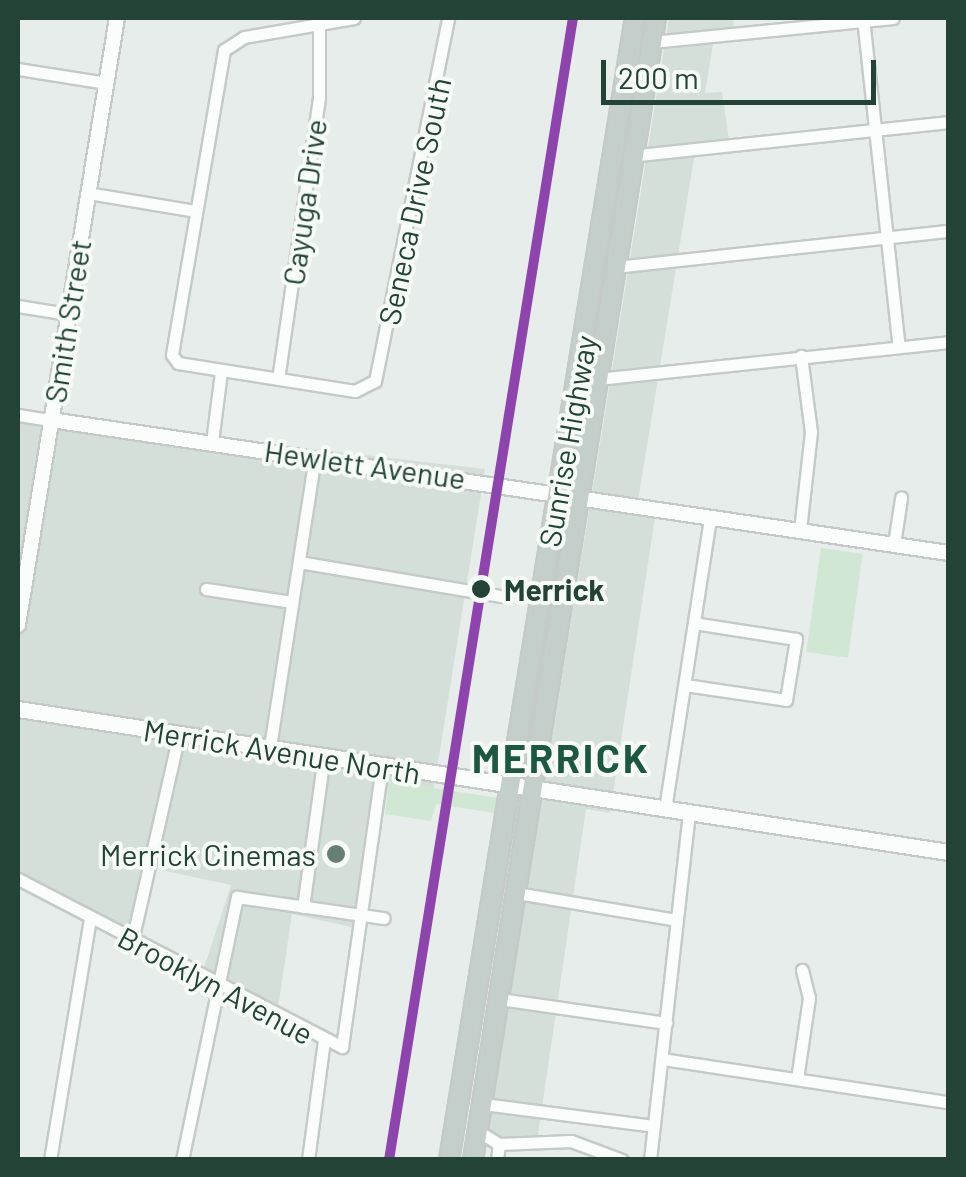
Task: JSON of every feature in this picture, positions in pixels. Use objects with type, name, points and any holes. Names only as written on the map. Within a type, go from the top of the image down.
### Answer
[{"type":"highway","name":"Sunrise Highway","points":[[473,1160],[616,267],[635,18]]},
{"type":"highway","name":"Sunrise Highway","points":[[449,1160],[558,492],[656,18]]},
{"type":"main road","name":"Merrick Avenue North","points":[[18,710],[948,852]]},
{"type":"street","name":"Smith Street","points":[[18,624],[117,18]]},
{"type":"street","points":[[278,379],[178,363],[175,335],[222,55],[244,37],[354,18]]},
{"type":"street","points":[[652,42],[894,18]]},
{"type":"street","name":"Seneca Drive South","points":[[278,379],[355,390],[375,381],[448,19]]},
{"type":"street","points":[[863,19],[899,347]]},
{"type":"street","name":"Cayuga Drive","points":[[278,379],[319,97],[318,24]]},
{"type":"street","points":[[18,69],[106,84]]},
{"type":"street","points":[[625,156],[948,122]]},
{"type":"street","points":[[88,192],[195,210]]},
{"type":"street","points":[[616,267],[948,231]]},
{"type":"street","points":[[18,306],[68,314]]},
{"type":"street","points":[[598,379],[948,342]]},
{"type":"street","points":[[800,530],[811,432],[801,356]]},
{"type":"street","points":[[212,442],[221,372]]},
{"type":"street","name":"Hewlett Avenue","points":[[18,416],[948,552]]},
{"type":"street","points":[[270,748],[315,457]]},
{"type":"street","points":[[894,544],[901,498]]},
{"type":"street","points":[[666,809],[710,517]]},
{"type":"street","points":[[299,562],[501,596]]},
{"type":"street","points":[[206,590],[292,602]]},
{"type":"street","points":[[684,685],[786,700],[796,639],[694,623]]},
{"type":"street","points":[[132,940],[179,734]]},
{"type":"street","points":[[302,907],[324,756]]},
{"type":"street","points":[[324,1040],[342,1047],[382,767]]},
{"type":"street","points":[[650,1160],[689,813]]},
{"type":"street","name":"Brooklyn Avenue","points":[[18,879],[324,1040],[308,1160]]},
{"type":"street","points":[[517,892],[677,920]]},
{"type":"street","points":[[182,1160],[213,983],[238,897],[383,918]]},
{"type":"street","points":[[50,1160],[90,918]]},
{"type":"street","points":[[797,1079],[809,998],[802,970]]},
{"type":"street","points":[[500,999],[666,1023]]},
{"type":"street","points":[[662,1059],[948,1102]]},
{"type":"street","points":[[482,1104],[654,1126]]},
{"type":"street","points":[[478,1131],[499,1144],[571,1140],[622,1160]]},
{"type":"street","points":[[496,1160],[499,1144]]},
{"type":"shaded area","points":[[669,18],[733,18],[735,35],[714,38],[705,93],[722,92],[730,147],[695,152],[637,507],[656,511],[610,813],[586,809],[537,1141],[488,1134]]},
{"type":"shaded area","points":[[18,415],[485,469],[434,788],[389,782],[365,930],[292,914],[278,1008],[204,968],[231,885],[152,868],[138,933],[18,878]]},
{"type":"green space","points":[[821,548],[863,554],[848,658],[806,652]]},
{"type":"green space","points":[[389,781],[498,798],[495,813],[436,804],[431,821],[385,814]]},
{"type":"transit line","points":[[389,1160],[573,18]]},
{"type":"place","name":"Merrick","points":[[481,589]]},
{"type":"place","name":"Merrick Cinemas","points":[[336,854]]},
{"type":"district","name":"MERRICK","points":[[561,757]]}]
